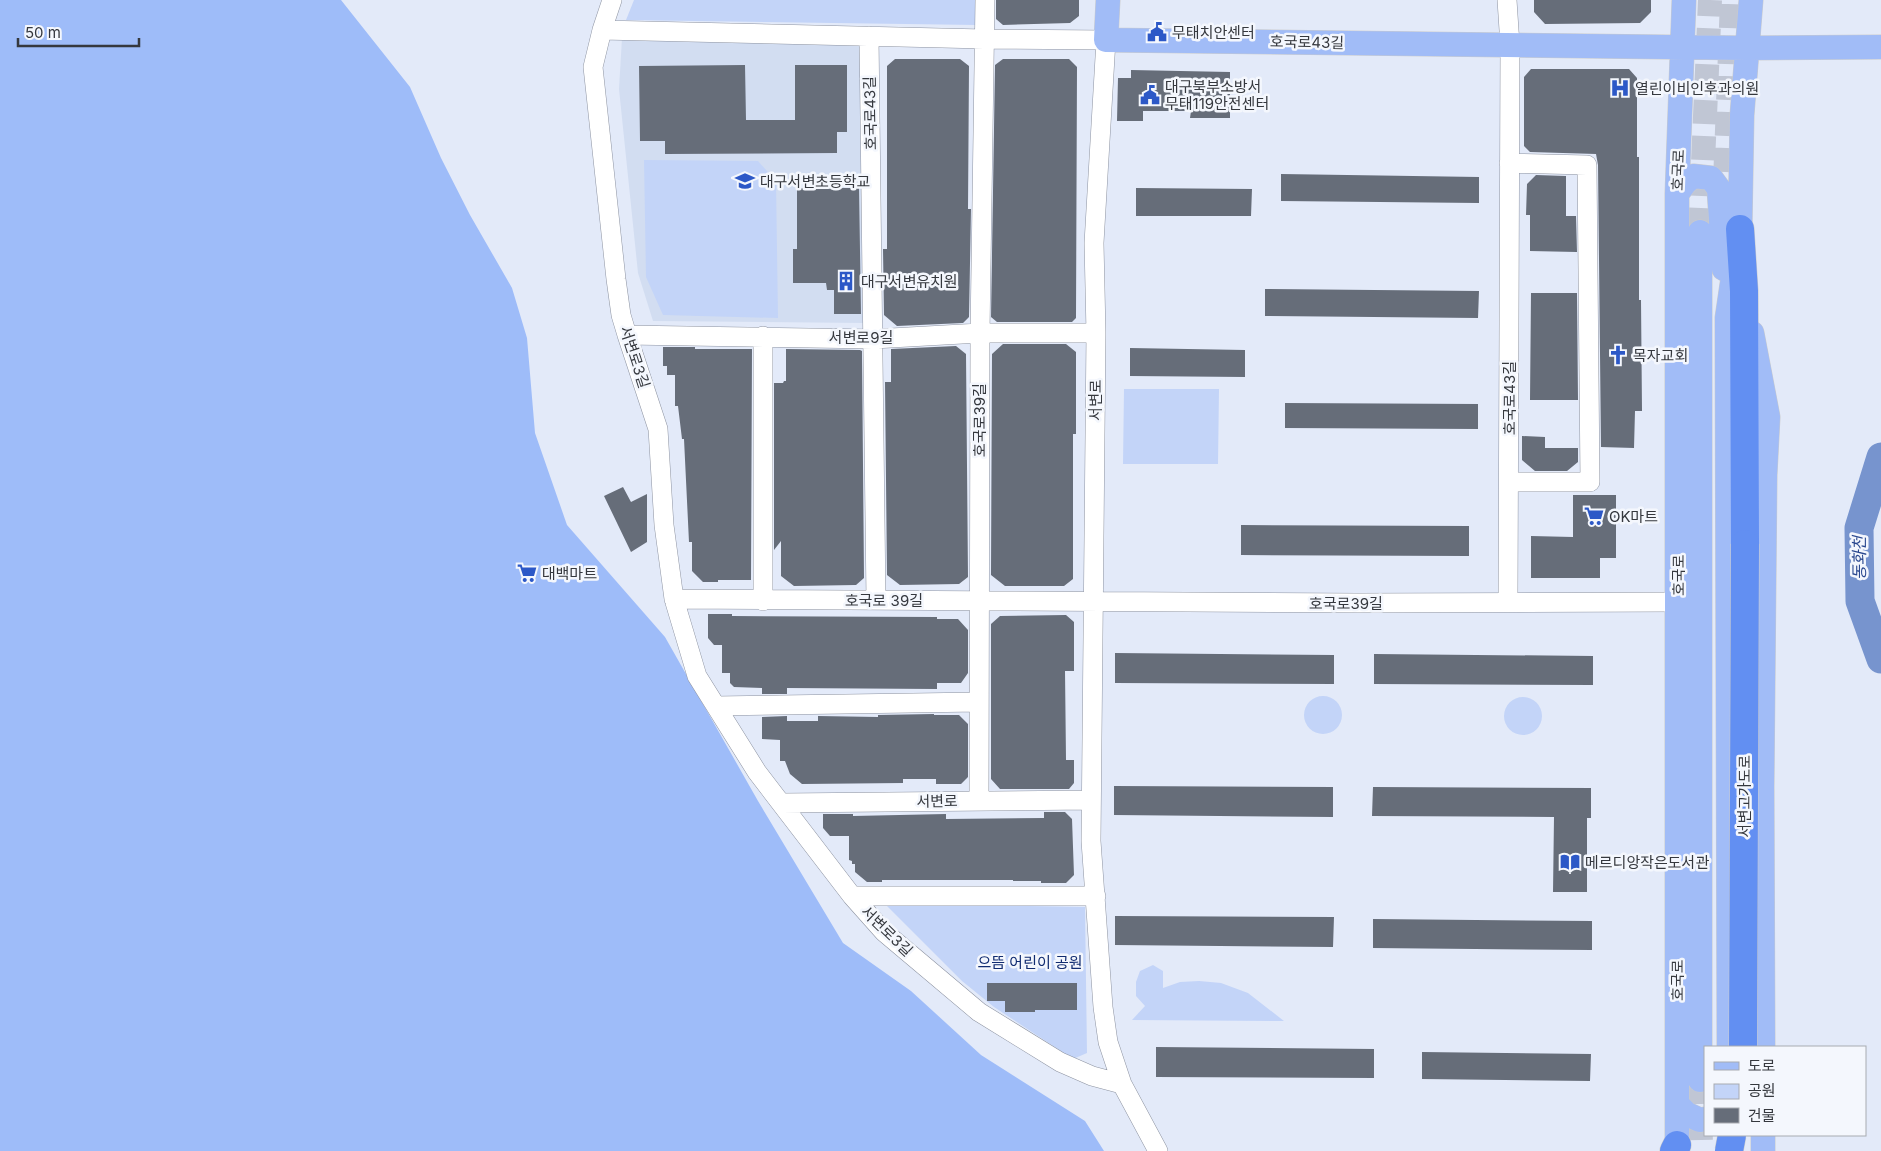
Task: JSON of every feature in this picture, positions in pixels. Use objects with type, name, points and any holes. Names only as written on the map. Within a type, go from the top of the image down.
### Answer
[{"type":"highway","name":"서변고가도로","points":[[1740,228],[1744,292],[1745,544],[1743,1046]]},
{"type":"highway","points":[[1730,1151],[1732,1136]]},
{"type":"main road","name":"서변로","points":[[1106,40],[1108,0]]},
{"type":"main road","name":"호국로","points":[[1676,1149],[1677,194],[1684,0]]},
{"type":"main road","points":[[1727,318],[1740,228],[1742,114],[1751,0]]},
{"type":"main road","name":"호국로43길","points":[[1106,40],[1747,48],[1881,46]]},
{"type":"main road","points":[[1677,194],[1693,176],[1710,178],[1719,189],[1727,318],[1729,1046]]},
{"type":"main road","name":"호국로","points":[[1700,232],[1700,1080]]},
{"type":"main road","points":[[1744,292],[1768,416],[1765,475],[1762,786],[1763,1046]]},
{"type":"main road","points":[[1728,853],[1762,786]]},
{"type":"main road","points":[[1677,1104],[1688,1114],[1700,1120],[1704,1119]]},
{"type":"main road","points":[[1763,1136],[1763,1151]]},
{"type":"street","name":"서변로3길","points":[[612,0],[602,30],[593,68],[616,279],[621,315],[658,429],[664,525],[674,599],[697,676],[757,772],[852,896],[884,932],[979,1012],[1060,1062],[1092,1076],[1122,1084]]},
{"type":"street","points":[[984,39],[986,0]]},
{"type":"street","name":"호국로43길","points":[[1507,0],[1510,45],[1509,482]]},
{"type":"street","name":"호국로43길","points":[[602,30],[1106,40]]},
{"type":"street","name":"호국로43길","points":[[869,36],[873,339]]},
{"type":"street","name":"호국로39길","points":[[979,801],[980,333],[984,39]]},
{"type":"street","name":"서변로","points":[[1106,40],[1094,243],[1096,333],[1091,841],[1103,1007],[1108,1042],[1122,1084],[1158,1151]]},
{"type":"street","points":[[1508,602],[1509,482],[1590,482],[1587,165],[1509,163]]},
{"type":"street","name":"서변로9길","points":[[627,335],[873,339],[980,333],[1096,333]]},
{"type":"street","points":[[763,601],[764,336]]},
{"type":"street","points":[[873,339],[876,600]]},
{"type":"street","name":"호국로 39길","points":[[674,599],[763,601],[1094,601]]},
{"type":"street","name":"호국로39길","points":[[1094,601],[1348,603],[1678,602]]},
{"type":"street","points":[[716,706],[979,702]]},
{"type":"street","name":"서변로","points":[[782,803],[1091,800]]},
{"type":"street","points":[[852,896],[1096,896]]},
{"type":"shaded area","points":[[0,0],[341,0],[410,87],[441,158],[470,215],[512,288],[527,338],[535,433],[567,525],[665,637],[758,801],[843,943],[911,991],[981,1055],[1085,1121],[1104,1151],[0,1151]]},
{"type":"shaded area","name":"대구서변초등학교","points":[[622,38],[860,44],[865,323],[653,321],[638,273],[619,89]]},
{"type":"green space","points":[[634,0],[978,0],[977,25],[626,20]]},
{"type":"green space","points":[[644,160],[758,161],[776,181],[778,318],[663,315],[646,277]]},
{"type":"green space","points":[[1124,389],[1219,389],[1218,464],[1123,464]]},
{"type":"green space","points":[[1323,696],[1330,697],[1336,702],[1341,708],[1341,722],[1336,728],[1330,733],[1323,734],[1316,733],[1310,728],[1305,722],[1304,715],[1305,708],[1310,702],[1316,697]]},
{"type":"green space","points":[[1523,697],[1530,698],[1536,703],[1541,709],[1541,723],[1536,729],[1530,734],[1523,735],[1516,734],[1510,729],[1505,723],[1504,716],[1505,709],[1510,703],[1516,698]]},
{"type":"green space","name":"으뜸 어린이 공원","points":[[884,903],[1085,907],[1087,1053],[1073,1059],[994,1007],[962,981]]},
{"type":"green space","points":[[1153,965],[1163,971],[1163,988],[1180,982],[1221,983],[1248,993],[1284,1021],[1132,1020],[1145,1006],[1136,996],[1136,982],[1140,971]]},
{"type":"building","points":[[996,0],[1079,0],[1079,16],[1070,23],[1003,25],[996,19]]},
{"type":"building","points":[[1534,0],[1651,0],[1651,12],[1640,23],[1545,24],[1534,12]]},
{"type":"building","points":[[895,59],[960,59],[969,66],[968,209],[971,209],[969,317],[963,323],[897,326],[884,315],[883,249],[887,249],[887,66]]},
{"type":"building","points":[[1003,59],[1069,59],[1077,67],[1076,318],[1072,322],[997,322],[991,317],[995,65]]},
{"type":"building","name":"대구서변초등학교","points":[[745,65],[746,120],[795,120],[795,65],[847,65],[847,132],[837,132],[837,153],[665,154],[665,141],[640,141],[639,66]]},
{"type":"building","points":[[1531,69],[1629,69],[1637,78],[1642,411],[1635,411],[1634,448],[1601,447],[1598,165],[1596,154],[1530,152],[1524,146],[1524,77]]},
{"type":"building","points":[[1131,70],[1230,72],[1230,118],[1190,118],[1191,111],[1143,111],[1143,121],[1117,121],[1118,78],[1131,78]]},
{"type":"building","points":[[1281,174],[1479,177],[1479,203],[1281,201]]},
{"type":"building","points":[[1536,175],[1566,176],[1566,216],[1576,216],[1577,252],[1530,251],[1530,215],[1526,215],[1527,184]]},
{"type":"building","points":[[818,182],[837,182],[837,188],[859,188],[861,314],[834,314],[834,290],[827,290],[826,283],[793,283],[793,249],[797,249],[797,188],[818,188]]},
{"type":"building","points":[[1136,188],[1252,189],[1251,216],[1136,216]]},
{"type":"building","points":[[1265,289],[1479,291],[1478,318],[1265,316]]},
{"type":"building","points":[[1531,293],[1577,293],[1578,400],[1530,400]]},
{"type":"building","points":[[1003,344],[1066,344],[1076,352],[1076,434],[1073,434],[1073,579],[1064,586],[1005,586],[991,575],[992,354]]},
{"type":"building","points":[[956,346],[966,354],[968,577],[959,584],[900,585],[887,575],[885,382],[891,382],[891,349]]},
{"type":"building","points":[[663,347],[752,349],[751,580],[703,582],[692,571],[692,542],[689,542],[684,439],[682,439],[678,406],[675,406],[675,375],[667,375],[667,366],[663,366]]},
{"type":"building","points":[[1130,348],[1245,350],[1245,377],[1130,376]]},
{"type":"building","points":[[786,349],[862,351],[864,578],[856,585],[794,586],[781,576],[781,541],[774,550],[774,383],[786,381]]},
{"type":"building","points":[[1285,403],[1478,404],[1478,429],[1285,428]]},
{"type":"building","points":[[1522,436],[1545,437],[1545,448],[1578,448],[1578,462],[1567,471],[1535,471],[1522,460]]},
{"type":"building","points":[[623,487],[631,502],[647,494],[647,542],[631,552],[604,496]]},
{"type":"building","name":"OK마트","points":[[1573,495],[1616,495],[1616,558],[1600,558],[1600,578],[1531,578],[1531,536],[1573,537]]},
{"type":"building","points":[[1241,525],[1469,526],[1469,556],[1241,555]]},
{"type":"building","points":[[708,614],[732,614],[732,616],[937,617],[937,619],[958,619],[968,630],[968,673],[961,683],[937,683],[937,689],[787,688],[787,694],[762,694],[762,688],[734,687],[730,683],[730,673],[722,673],[722,645],[714,645],[708,638]]},
{"type":"building","points":[[1066,615],[1074,622],[1074,671],[1065,671],[1066,760],[1074,760],[1074,783],[1069,789],[1000,789],[991,779],[991,624],[1000,616]]},
{"type":"building","points":[[1115,653],[1334,655],[1334,684],[1115,683]]},
{"type":"building","points":[[1374,654],[1593,656],[1593,685],[1374,684]]},
{"type":"building","points":[[878,715],[959,715],[968,724],[968,777],[961,784],[936,784],[936,779],[903,779],[903,783],[802,784],[790,774],[785,761],[780,761],[780,740],[762,739],[762,717],[787,716],[787,721],[818,721],[818,716],[878,717]]},
{"type":"building","points":[[1114,786],[1333,787],[1333,817],[1114,815]]},
{"type":"building","points":[[1373,787],[1591,788],[1591,818],[1587,818],[1587,892],[1553,892],[1554,817],[1372,816]]},
{"type":"building","points":[[1044,812],[1065,812],[1072,819],[1074,875],[1066,883],[1013,880],[882,880],[882,882],[867,882],[855,872],[855,864],[852,864],[852,861],[849,860],[849,836],[830,836],[823,828],[823,814],[853,814],[853,816],[946,814],[946,819],[1044,818]]},
{"type":"building","points":[[1115,916],[1334,917],[1333,947],[1115,945]]},
{"type":"building","points":[[1373,919],[1592,921],[1592,950],[1373,948]]},
{"type":"building","points":[[987,983],[1077,983],[1077,1010],[1005,1012],[1005,1001],[987,1001]]},
{"type":"building","points":[[1156,1047],[1374,1049],[1374,1078],[1156,1077]]},
{"type":"building","points":[[1422,1052],[1591,1054],[1590,1081],[1422,1079]]},
{"type":"waterway","name":"동화천","points":[[1881,457],[1859,528],[1860,601],[1881,659]]},
{"type":"tunnel","points":[[1700,232],[1710,0]]},
{"type":"tunnel","points":[[1724,208],[1732,0]]},
{"type":"tunnel","points":[[1700,1080],[1701,1151]]},
{"type":"place","name":"무태치안센터","points":[[1157,32]]},
{"type":"place","name":"열린이비인후과의원","points":[[1620,88]]},
{"type":"place","name":"대구북부소방서 무태119안전센터","points":[[1150,95]]},
{"type":"place","name":"대구서변초등학교","points":[[745,181]]},
{"type":"place","name":"대구서변유치원","points":[[846,281]]},
{"type":"place","name":"목자교회","points":[[1618,355]]},
{"type":"place","name":"OK마트","points":[[1594,516]]},
{"type":"place","name":"대백마트","points":[[527,573]]},
{"type":"place","name":"메르디앙작은도서관","points":[[1570,862]]}]
